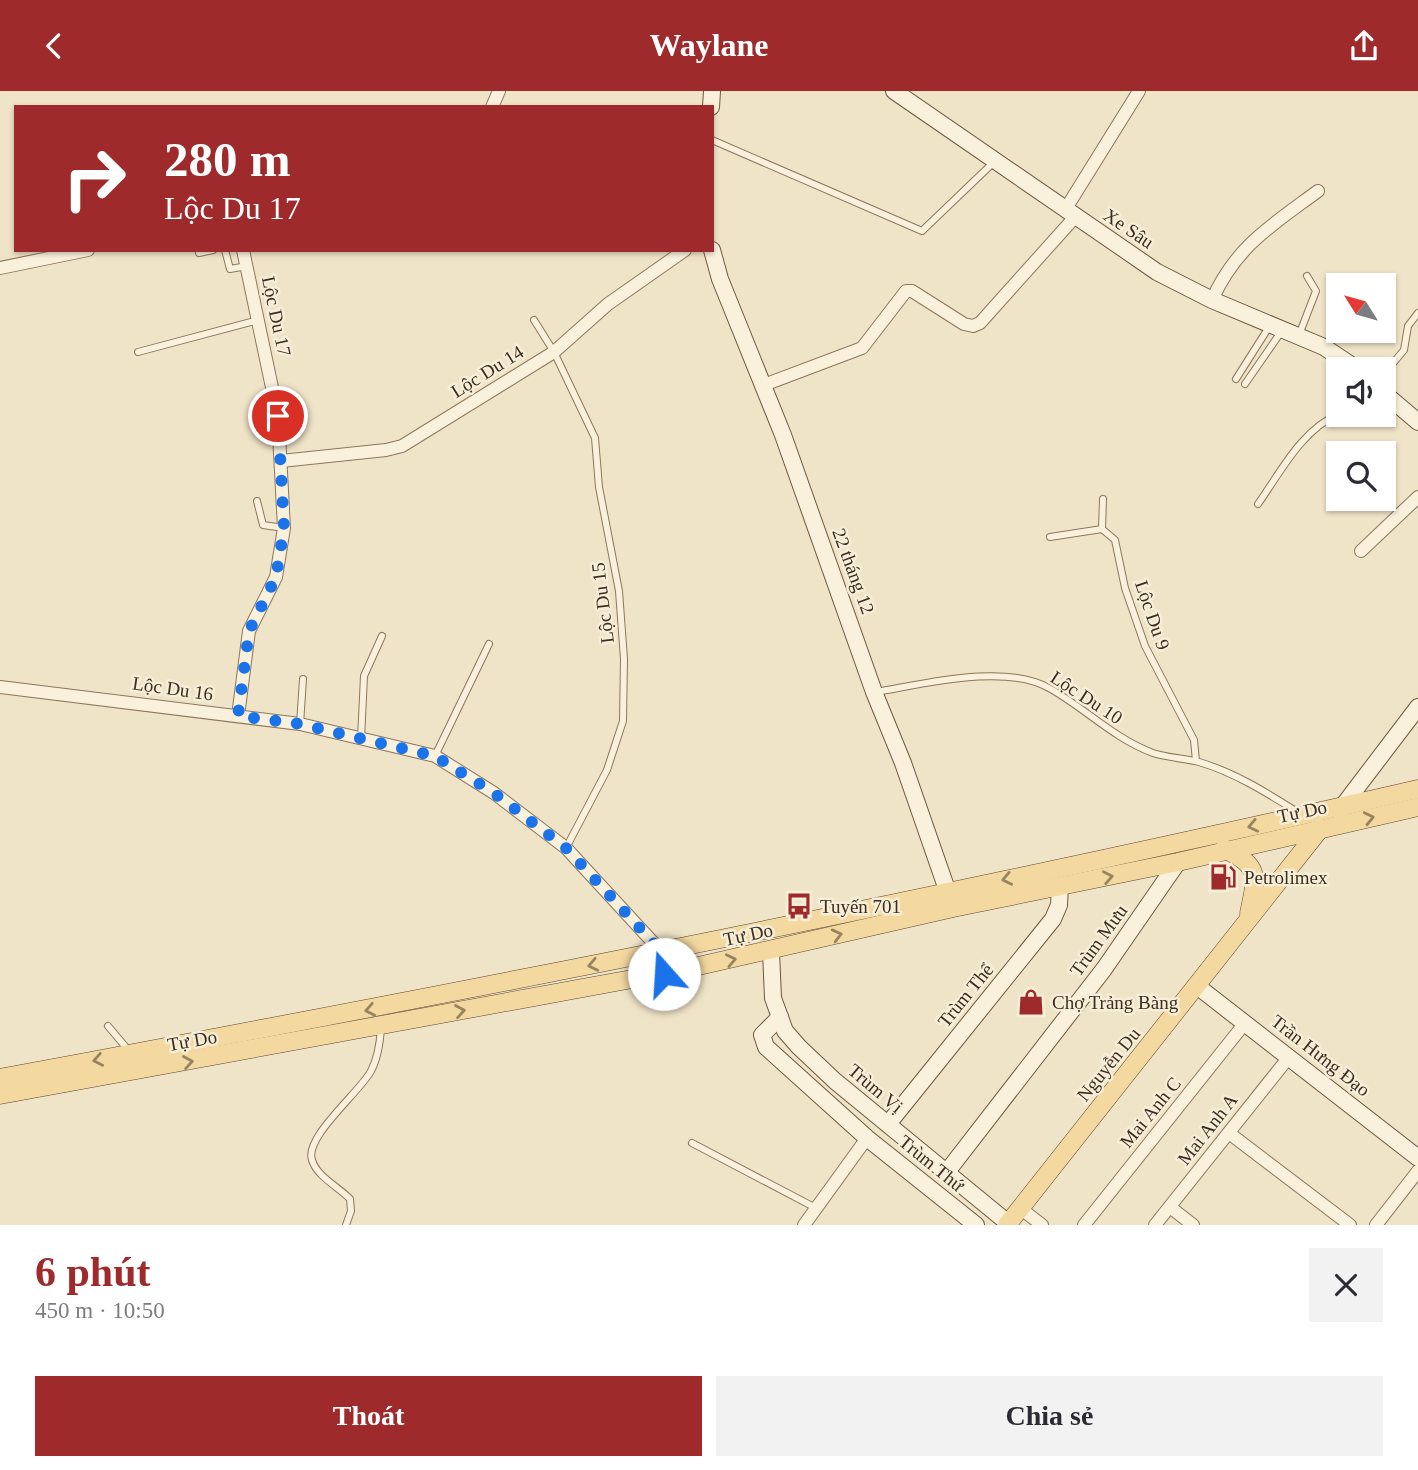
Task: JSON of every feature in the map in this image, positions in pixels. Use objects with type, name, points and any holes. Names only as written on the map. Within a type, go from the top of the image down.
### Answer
[{"type":"main road","name":"Tự Do","points":[[0,1095],[664,974],[771,952],[950,900],[1418,789]]},
{"type":"main road","name":"Tự Do","points":[[0,1079],[485,988],[660,950],[950,900],[1060,886],[1418,807]]},
{"type":"main road","name":"Nguyễn Du","points":[[1007,1224],[1320,829]]},
{"type":"main road","points":[[1224,849],[1247,859],[1253,869],[1254,886],[1249,916]]},
{"type":"street","name":"Xe Sâu","points":[[894,91],[1157,272],[1212,300],[1341,357]]},
{"type":"street","points":[[764,385],[863,348],[906,291],[912,291],[964,324],[972,326],[980,323],[1070,213],[1139,91]]},
{"type":"street","points":[[1212,300],[1225,272],[1243,249],[1318,191]]},
{"type":"street","points":[[0,268],[78,252]]},
{"type":"street","name":"Lộc Du 17","points":[[238,716],[249,631],[276,577],[284,528],[278,416],[244,252]]},
{"type":"street","name":"Lộc Du 14","points":[[281,461],[402,446],[554,352],[608,304],[682,252]]},
{"type":"street","name":"22 tháng 12","points":[[713,252],[720,279],[764,385],[874,692],[903,763],[950,900]]},
{"type":"street","points":[[1396,404],[1418,422]]},
{"type":"street","points":[[1362,551],[1418,497]]},
{"type":"street","name":"Lộc Du 16","points":[[0,687],[300,724],[435,756],[494,793],[566,848],[660,950]]},
{"type":"street","points":[[1320,829],[1344,806],[1418,707]]},
{"type":"street","name":"Trùm Mưu","points":[[946,1173],[1104,969],[1178,862]]},
{"type":"street","name":"Trùm Thể","points":[[888,1124],[1054,919],[1059,905],[1060,886]]},
{"type":"street","points":[[660,950],[664,974]]},
{"type":"street","name":"Trùm Vị","points":[[771,952],[773,998],[785,1031],[799,1047],[1007,1224]]},
{"type":"street","name":"Trần Hưng Đạo","points":[[1197,986],[1418,1157]]},
{"type":"street","name":"Trùm Thứ","points":[[780,1017],[762,1035],[766,1047],[867,1138],[976,1225]]},
{"type":"street","name":"Mai Anh C","points":[[1084,1225],[1245,1023]]},
{"type":"street","name":"Mai Anh A","points":[[1155,1225],[1289,1057]]},
{"type":"street","points":[[1229,1133],[1350,1225]]},
{"type":"street","points":[[804,1225],[814,1207],[867,1138]]},
{"type":"street","points":[[1376,1225],[1418,1171]]},
{"type":"street","points":[[1170,1207],[1193,1225]]},
{"type":"street","points":[[1020,1208],[1042,1225]]},
{"type":"lane","points":[[714,141],[922,231],[994,162]]},
{"type":"lane","points":[[199,253],[204,252]]},
{"type":"lane","points":[[226,252],[230,269],[247,266]]},
{"type":"lane","points":[[1298,337],[1316,291],[1307,276]]},
{"type":"lane","points":[[1396,360],[1404,350],[1408,326],[1418,313]]},
{"type":"lane","points":[[138,352],[258,320]]},
{"type":"lane","name":"Lộc Du 15","points":[[534,320],[554,352],[595,438],[599,487],[619,591],[624,659],[623,721],[607,770],[566,848]]},
{"type":"lane","points":[[1236,379],[1276,328]]},
{"type":"lane","points":[[1245,384],[1276,328]]},
{"type":"lane","points":[[1258,504],[1303,442],[1326,419]]},
{"type":"lane","points":[[1050,537],[1102,529],[1103,499]]},
{"type":"lane","points":[[257,501],[264,525],[284,528]]},
{"type":"lane","name":"Lộc Du 9","points":[[1102,529],[1115,540],[1125,588],[1145,646],[1194,740],[1196,761]]},
{"type":"lane","points":[[361,739],[364,676],[383,636]]},
{"type":"lane","points":[[435,756],[489,645]]},
{"type":"lane","name":"Lộc Du 10","points":[[874,692],[969,678],[1028,680],[1048,687],[1107,730],[1129,742],[1153,753],[1196,761],[1258,787],[1302,815]]},
{"type":"lane","points":[[300,724],[303,679]]},
{"type":"lane","points":[[108,1026],[132,1054]]},
{"type":"lane","points":[[346,1225],[351,1211],[350,1199],[320,1172],[312,1160],[312,1153],[319,1134],[371,1071],[381,1026]]},
{"type":"lane","points":[[692,1143],[814,1207]]},
{"type":"place","name":"Petrolimex","points":[[1223,877]]},
{"type":"place","name":"Tuyến 701","points":[[799,906]]},
{"type":"place","name":"Chợ Trảng Bàng","points":[[1031,1002]]},
{"type":"route","points":[[278,416],[284,528],[276,577],[249,631],[238,716],[300,724],[435,756],[494,793],[566,848],[624,907],[660,950],[664,974]]}]
